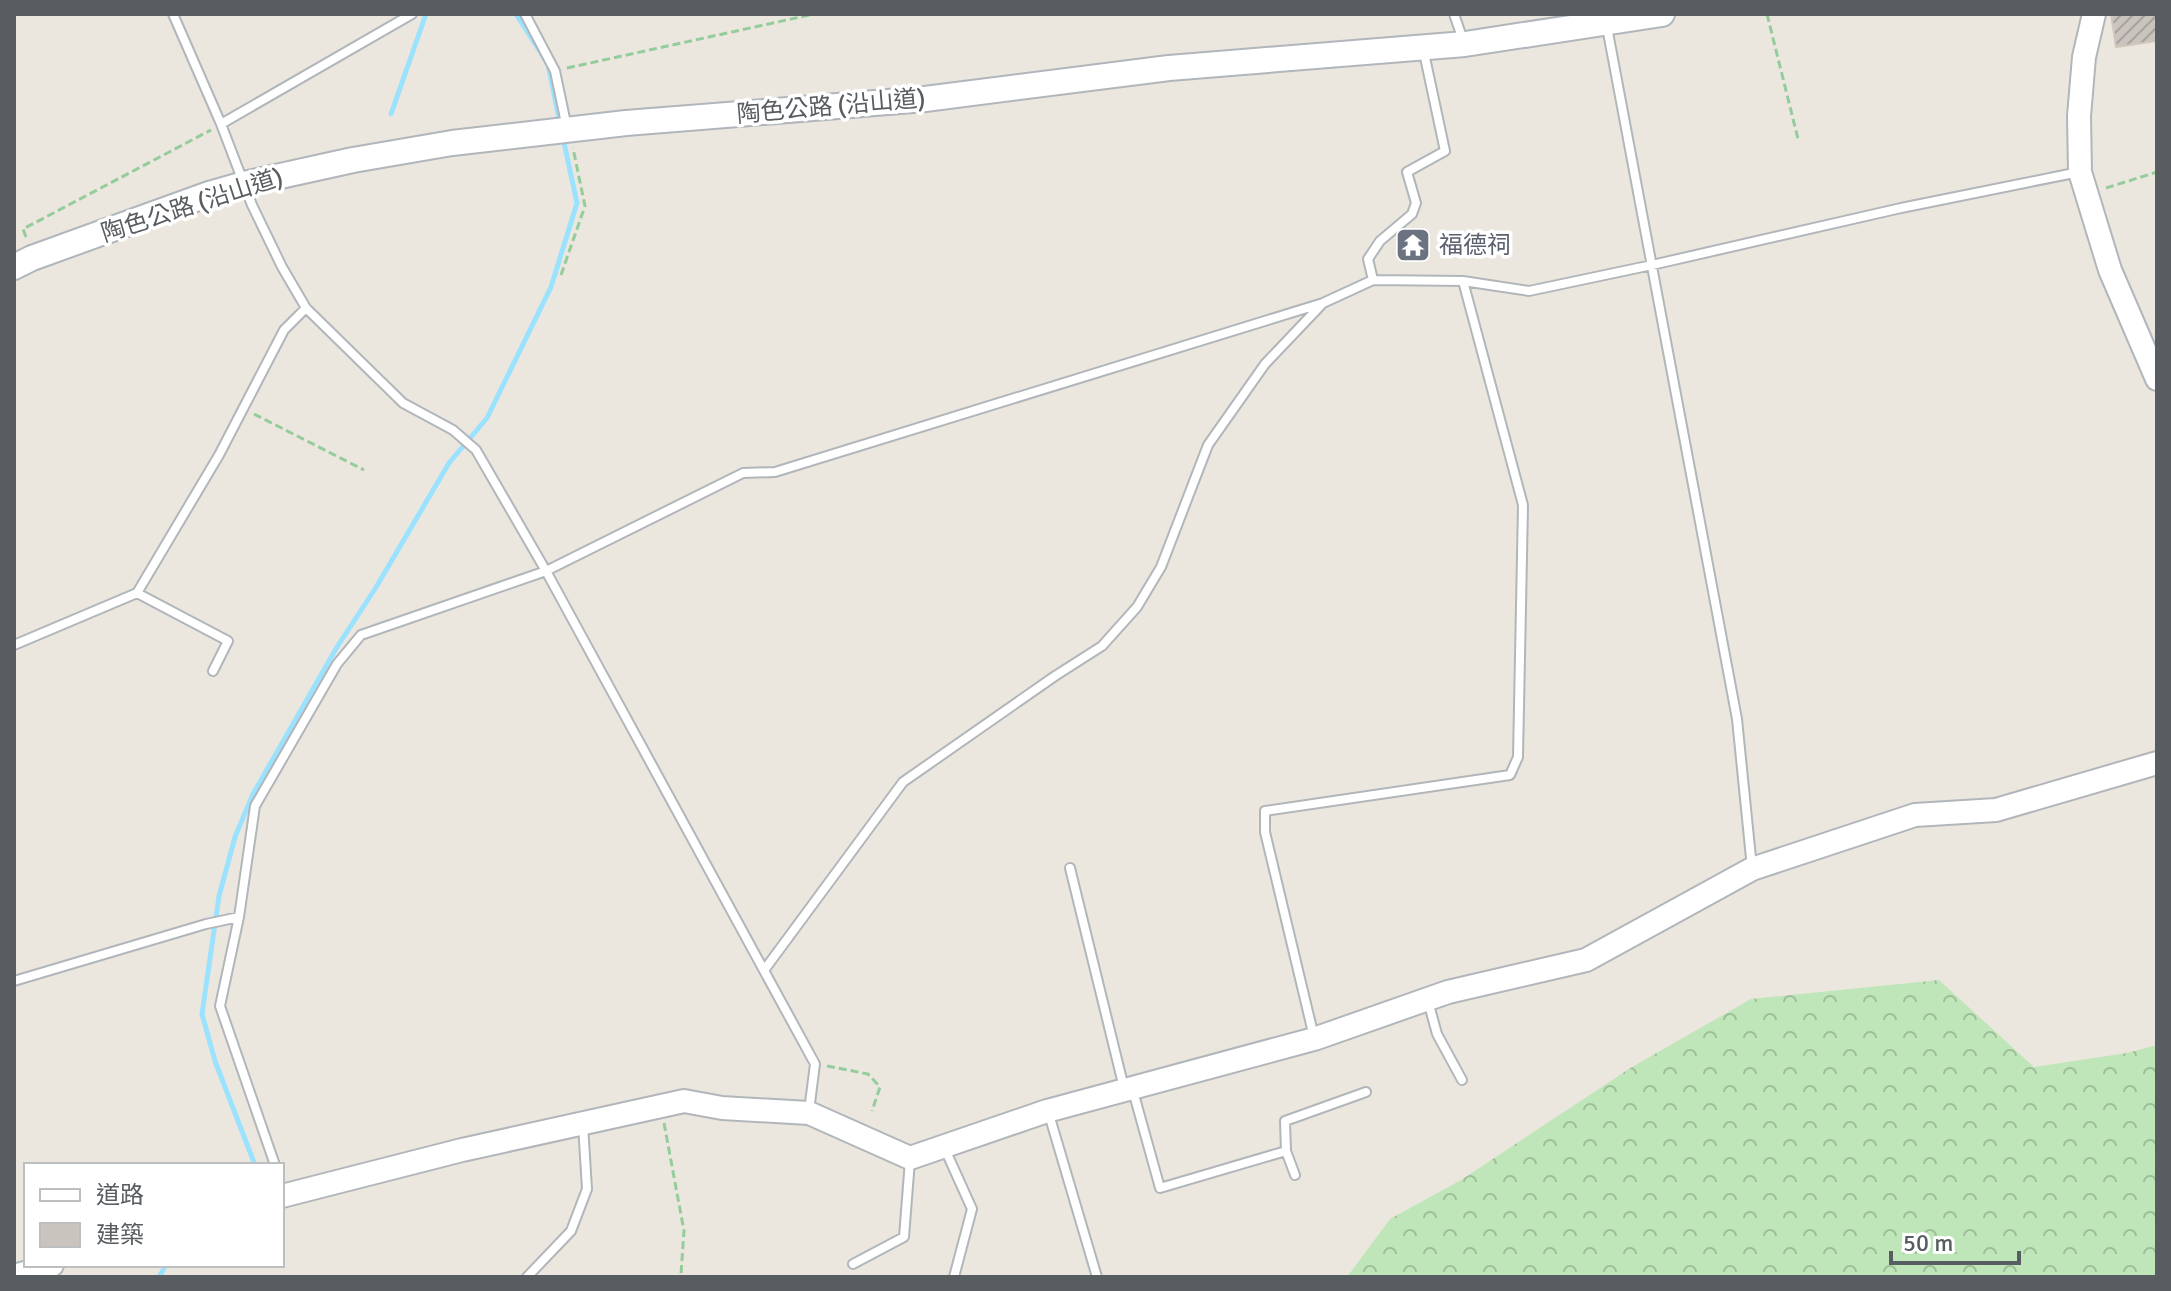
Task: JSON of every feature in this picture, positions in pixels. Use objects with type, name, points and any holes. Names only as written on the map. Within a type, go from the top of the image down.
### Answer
[{"type":"main road","name":"陶色公路 (沿山道)","points":[[23,262],[209,194],[353,160],[539,132],[925,99],[1169,68],[1465,44],[1662,14]]},
{"type":"street","points":[[2094,14],[2084,57],[2079,116],[2080,172],[2110,270],[2157,379]]},
{"type":"street","points":[[284,1192],[684,1101],[722,1108],[809,1113],[910,1158],[1047,1111],[1314,1039],[1448,992],[1586,960],[1752,869],[1915,815],[1996,810],[2157,763]]},
{"type":"street","points":[[14,1276],[45,1267]]},
{"type":"lane","points":[[173,14],[244,184],[282,267],[306,308],[403,403],[453,430],[476,450],[546,571],[815,1064],[809,1113]]},
{"type":"lane","points":[[221,124],[412,14]]},
{"type":"lane","points":[[525,14],[555,71],[568,129]]},
{"type":"lane","points":[[1454,14],[1465,44]]},
{"type":"lane","points":[[1606,23],[1737,719],[1752,869]]},
{"type":"lane","points":[[1373,280],[1368,259],[1380,241],[1412,214],[1416,203],[1407,172],[1445,151],[1423,48]]},
{"type":"lane","points":[[274,1163],[220,1006],[239,917],[255,806],[337,664],[361,635],[546,571],[743,473],[775,472],[1323,303],[1373,280],[1463,281],[1529,291],[1901,208],[2080,172]]},
{"type":"lane","points":[[1314,1039],[1265,832],[1265,811],[1510,775],[1518,757],[1523,505],[1463,281]]},
{"type":"lane","points":[[765,969],[903,782],[1102,646],[1137,607],[1161,567],[1208,445],[1265,364],[1323,303]]},
{"type":"lane","points":[[14,645],[137,593],[219,455],[284,330],[306,308]]},
{"type":"lane","points":[[137,593],[228,641],[213,671]]},
{"type":"lane","points":[[1070,868],[1128,1088],[1160,1188],[1286,1151]]},
{"type":"lane","points":[[14,981],[239,917]]},
{"type":"lane","points":[[1427,1000],[1437,1034],[1462,1080]]},
{"type":"lane","points":[[1295,1175],[1286,1151],[1285,1121],[1366,1092]]},
{"type":"lane","points":[[1047,1111],[1097,1277]]},
{"type":"lane","points":[[527,1277],[571,1231],[587,1189],[582,1125]]},
{"type":"lane","points":[[944,1146],[972,1209],[954,1277]]},
{"type":"lane","points":[[853,1264],[904,1237],[910,1158]]},
{"type":"path","points":[[555,71],[814,14]]},
{"type":"path","points":[[1767,14],[1798,139]]},
{"type":"path","points":[[23,262],[23,229],[221,124]]},
{"type":"path","points":[[561,275],[585,206],[568,129]]},
{"type":"path","points":[[2087,194],[2157,172]]},
{"type":"path","points":[[243,408],[364,470]]},
{"type":"path","points":[[815,1064],[868,1074],[880,1087],[872,1111]]},
{"type":"path","points":[[661,1106],[684,1231],[681,1274]]},
{"type":"green space","points":[[1939,980],[2034,1067],[2127,1053],[2157,1045],[2157,1277],[1347,1277],[1390,1219],[1461,1180],[1632,1067],[1751,999]]},
{"type":"building","points":[[2111,14],[2157,14],[2157,41],[2116,47]]},
{"type":"waterway","points":[[391,114],[426,14]]},
{"type":"waterway","points":[[516,14],[548,64],[560,124]]},
{"type":"waterway","points":[[254,1163],[215,1061],[202,1014],[219,896],[235,837],[253,794],[337,647],[449,463],[487,418],[551,287],[577,203],[563,138]]},
{"type":"waterway","points":[[159,1277],[165,1267]]},
{"type":"place","name":"福德祠","points":[[1413,245]]}]
